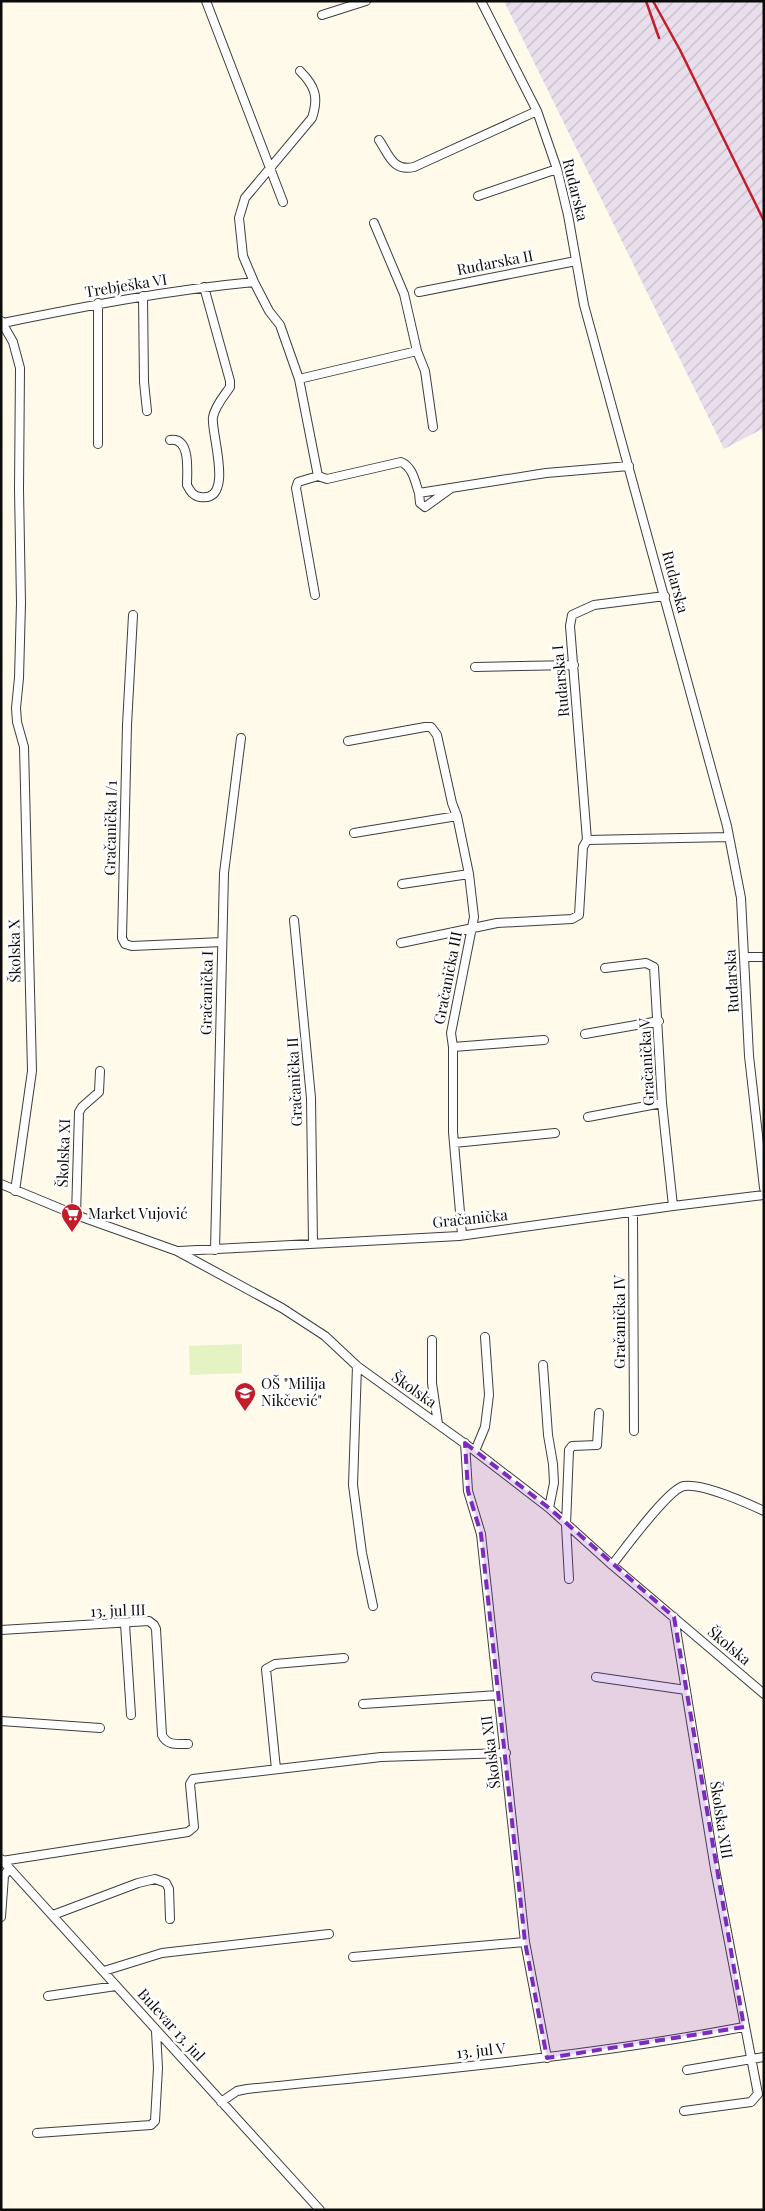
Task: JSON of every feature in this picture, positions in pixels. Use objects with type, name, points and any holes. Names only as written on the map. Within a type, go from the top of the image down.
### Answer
[{"type":"street","points":[[206,1],[283,202]]},
{"type":"street","points":[[322,15],[366,1]]},
{"type":"street","name":"Rudarska","points":[[481,1],[538,111],[557,169],[568,215],[584,305],[665,596],[729,837],[741,898],[749,1056],[764,1188]]},
{"type":"street","points":[[300,71],[314,86],[314,112],[312,118],[246,198],[239,218],[243,256],[254,282],[280,325],[299,379],[318,476]]},
{"type":"street","points":[[379,140],[397,167],[405,169],[414,167],[538,111]]},
{"type":"street","points":[[478,196],[557,169]]},
{"type":"street","points":[[374,223],[404,294],[417,352],[425,371],[433,426]]},
{"type":"street","name":"Rudarska II","points":[[419,292],[576,261]]},
{"type":"street","name":"Trebješka VI","points":[[2,322],[98,303],[204,287],[254,282]]},
{"type":"street","points":[[170,440],[176,439],[181,442],[185,450],[189,490],[198,497],[206,498],[212,494],[216,488],[219,474],[219,456],[212,424],[213,416],[230,387],[230,381],[204,287]]},
{"type":"street","points":[[143,296],[144,382],[147,410]]},
{"type":"street","points":[[98,303],[98,444]]},
{"type":"street","name":"Školska X","points":[[2,322],[13,342],[20,368],[19,489],[21,603],[19,678],[16,708],[17,722],[24,747],[32,1071],[15,1191]]},
{"type":"street","points":[[299,379],[417,352]]},
{"type":"street","points":[[315,595],[296,488],[298,482],[318,476],[322,479],[327,479],[401,462],[407,464],[411,471],[419,493],[420,503],[424,507],[450,489]]},
{"type":"street","points":[[419,493],[546,473],[629,466]]},
{"type":"street","name":"Rudarska I","points":[[472,930],[497,923],[557,921],[572,919],[579,915],[582,847],[587,840],[570,626],[572,615],[594,605],[665,596]]},
{"type":"street","name":"Gračanička I/1","points":[[133,615],[127,725],[122,938],[125,944],[132,946],[222,942]]},
{"type":"street","points":[[475,667],[574,665]]},
{"type":"street","name":"Gračanička III","points":[[348,741],[425,726],[434,730],[457,816],[474,906],[472,930],[450,1033],[453,1047],[454,1143],[462,1235]]},
{"type":"street","name":"Gračanička I","points":[[215,1250],[224,873],[241,738]]},
{"type":"street","points":[[354,833],[457,816]]},
{"type":"street","points":[[587,840],[729,837]]},
{"type":"street","points":[[402,884],[469,874]]},
{"type":"street","name":"Gračanička II","points":[[294,920],[311,1098],[313,1243]]},
{"type":"street","points":[[401,943],[472,930]]},
{"type":"street","points":[[745,958],[764,957]]},
{"type":"street","name":"Gračanička V","points":[[605,968],[646,963],[652,965],[656,972],[662,1103],[673,1206]]},
{"type":"street","points":[[585,1034],[659,1021]]},
{"type":"street","points":[[453,1047],[544,1040]]},
{"type":"street","name":"Školska XI","points":[[76,1214],[79,1112],[82,1106],[99,1092],[100,1071]]},
{"type":"street","points":[[588,1117],[662,1103]]},
{"type":"street","points":[[454,1143],[555,1133]]},
{"type":"street","name":"Školska","points":[[1,1184],[15,1191],[177,1251],[282,1308],[325,1336],[357,1366],[475,1451],[549,1508],[612,1565],[764,1694]]},
{"type":"street","points":[[1,1192],[15,1191]]},
{"type":"street","name":"Gračanička","points":[[177,1251],[462,1235],[764,1195]]},
{"type":"street","name":"Gračanička IV","points":[[633,1212],[634,1431]]},
{"type":"street","points":[[475,1451],[485,1427],[489,1395],[485,1337]]},
{"type":"street","points":[[432,1340],[432,1383],[438,1424]]},
{"type":"street","points":[[543,1365],[548,1435],[554,1483],[549,1508]]},
{"type":"street","points":[[357,1366],[353,1485],[362,1553],[373,1606]]},
{"type":"street","points":[[569,1579],[566,1525],[569,1447],[597,1444],[599,1413]]},
{"type":"street","name":"Školska XII","points":[[465,1444],[468,1491],[481,1534],[525,1942],[547,2058]]},
{"type":"street","points":[[612,1565],[652,1514],[682,1487],[689,1486],[734,1497],[764,1511]]},
{"type":"street","name":"Školska XIII","points":[[674,1617],[744,2027],[758,2094],[751,2102],[684,2111]]},
{"type":"street","name":"13. jul III","points":[[1,1630],[149,1622],[154,1625],[162,1735],[164,1740],[171,1744],[188,1744]]},
{"type":"street","points":[[125,1624],[131,1715]]},
{"type":"street","points":[[276,1769],[266,1669],[275,1664],[344,1658]]},
{"type":"street","points":[[596,1677],[686,1690]]},
{"type":"street","points":[[363,1704],[498,1694]]},
{"type":"street","points":[[1,1721],[100,1728]]},
{"type":"street","points":[[2,1860],[188,1832],[194,1826],[190,1784],[193,1779],[381,1757],[506,1752]]},
{"type":"street","name":"Bulevar 13. jul","points":[[2,1860],[320,2210]]},
{"type":"street","points":[[1,1917],[4,1876],[9,1868]]},
{"type":"street","points":[[53,1915],[138,1883],[155,1879],[166,1883],[169,1889],[170,1919]]},
{"type":"street","points":[[104,1971],[162,1953],[329,1934]]},
{"type":"street","points":[[353,1957],[525,1942]]},
{"type":"street","points":[[48,1996],[116,1986]]},
{"type":"street","name":"13. jul V","points":[[222,2102],[237,2091],[247,2089],[547,2058],[678,2040],[744,2027]]},
{"type":"street","points":[[37,2133],[151,2125],[157,2117],[158,2068],[156,2031]]},
{"type":"street","points":[[687,2070],[764,2057]]},
{"type":"highlighted area","points":[[465,1443],[549,1508],[674,1617],[744,2027],[547,2058],[525,1942],[481,1534],[468,1491]]},
{"type":"shaded area","points":[[504,1],[764,1],[764,428],[724,449]]},
{"type":"green space","points":[[242,1344],[242,1373],[190,1375],[189,1346]]},
{"type":"railway","points":[[646,1],[659,38]]},
{"type":"railway","points":[[653,1],[680,50],[764,221]]},
{"type":"place","name":"Market Vujović","points":[[72,1233]]},
{"type":"place","name":"OŠ \"Milija Nikčević\"","points":[[245,1412]]}]
